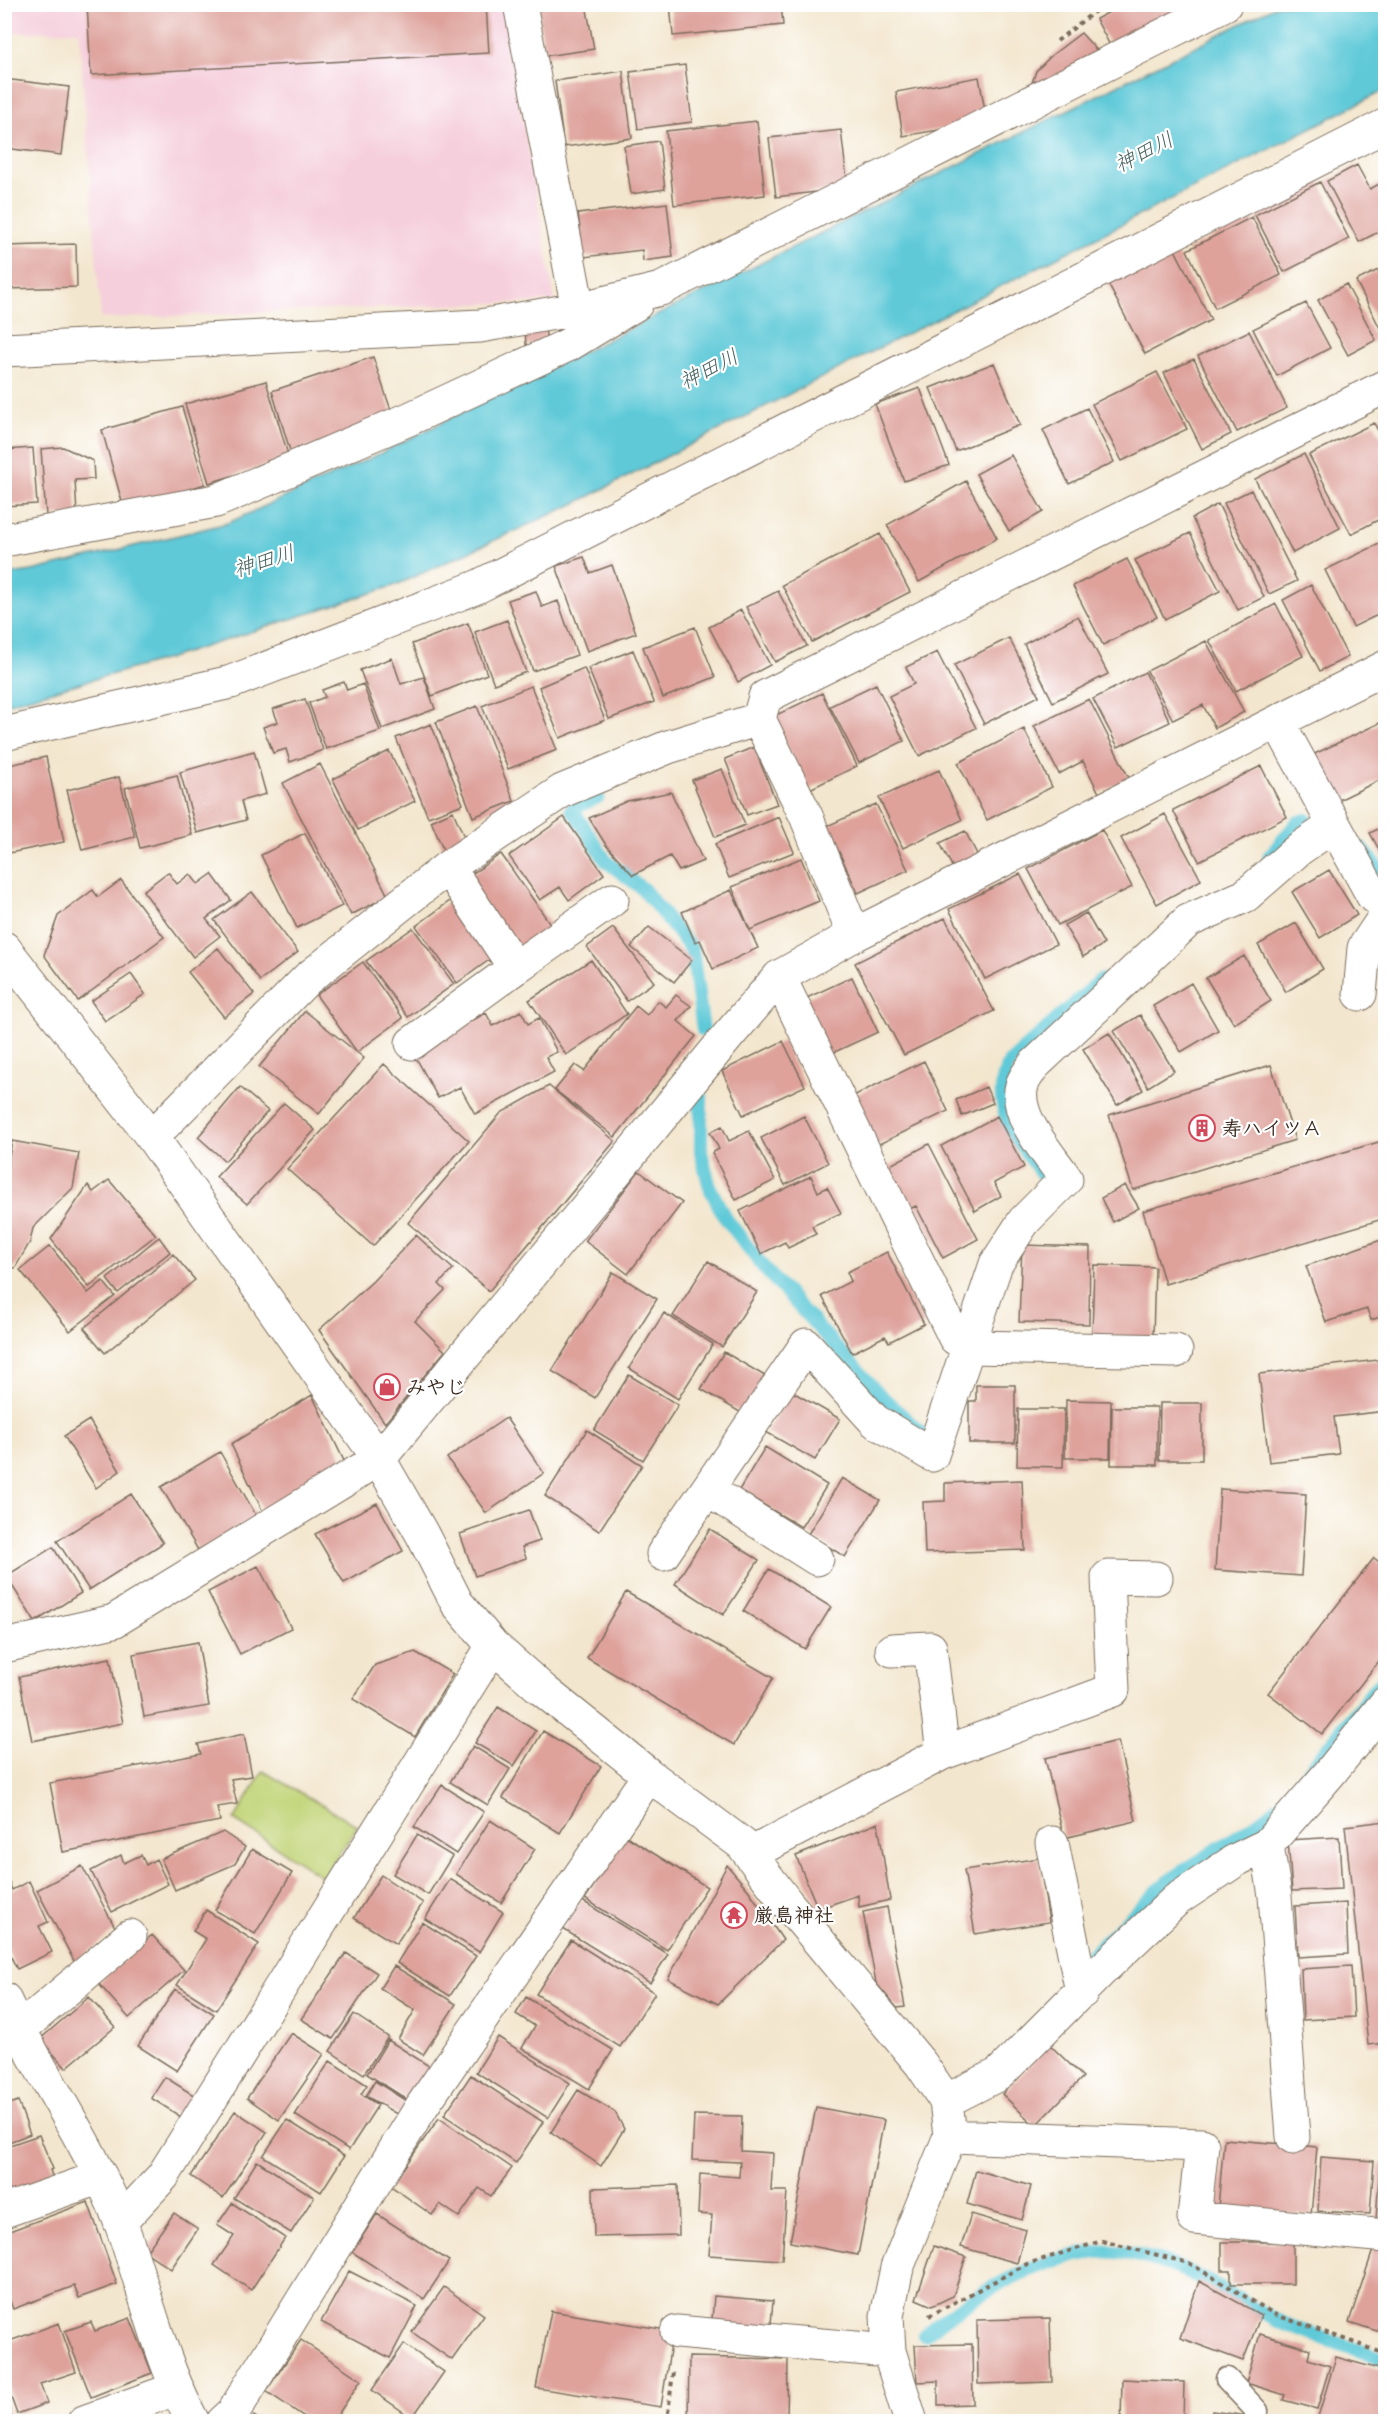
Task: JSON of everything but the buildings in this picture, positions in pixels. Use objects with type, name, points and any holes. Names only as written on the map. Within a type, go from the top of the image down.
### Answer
[{"type":"street","points":[[520,4],[578,309]]},
{"type":"street","points":[[4,540],[216,501],[409,419],[570,344],[661,289],[1225,4]]},
{"type":"street","points":[[4,734],[231,682],[477,587],[1386,125]]},
{"type":"street","points":[[4,350],[480,326],[578,309],[661,289]]},
{"type":"street","points":[[854,935],[806,816],[759,719],[765,697],[1386,386]]},
{"type":"street","points":[[9,1645],[114,1621],[379,1459],[779,977],[854,935],[1386,667]]},
{"type":"street","points":[[152,1137],[307,979],[448,867],[562,791],[668,747],[759,719]]},
{"type":"street","points":[[1278,722],[1373,896],[1386,904]]},
{"type":"street","points":[[663,1554],[806,1345],[874,1421],[932,1455],[996,1264],[1024,1221],[1066,1179],[1026,1119],[1020,1096],[1022,1082],[1034,1065],[1188,921],[1245,896],[1299,849],[1333,826]]},
{"type":"street","points":[[448,867],[515,968]]},
{"type":"street","points":[[412,1043],[612,900]]},
{"type":"street","points":[[1360,994],[1364,948],[1386,915]]},
{"type":"street","points":[[4,948],[152,1137],[379,1459],[422,1534],[457,1603],[492,1646],[649,1775],[742,1844],[787,1903],[921,2064],[946,2101],[950,2136],[897,2268],[887,2316],[889,2344],[911,2421]]},
{"type":"street","points":[[779,977],[956,1338],[968,1347],[1176,1351]]},
{"type":"street","points":[[708,1490],[817,1559]]},
{"type":"street","points":[[750,1854],[943,1753],[1113,1690],[1108,1577],[1156,1578]]},
{"type":"street","points":[[120,2222],[163,2176],[492,1646]]},
{"type":"street","points":[[892,1650],[930,1648],[943,1753]]},
{"type":"street","points":[[946,2101],[999,2074],[1104,1968],[1176,1900],[1236,1860],[1267,1845],[1329,1774],[1386,1703]]},
{"type":"street","points":[[223,2421],[233,2413],[422,2106],[649,1775]]},
{"type":"street","points":[[1052,1843],[1082,1992]]},
{"type":"street","points":[[1267,1845],[1275,1896],[1293,2137]]},
{"type":"street","points":[[19,2030],[130,1936]]},
{"type":"street","points":[[4,1999],[101,2177],[120,2222],[175,2389],[193,2421]]},
{"type":"street","points":[[950,2136],[1203,2145],[1194,2218],[1386,2236]]},
{"type":"street","points":[[4,2211],[101,2177]]},
{"type":"street","points":[[677,2332],[889,2344]]},
{"type":"street","points":[[84,2421],[175,2389]]},
{"type":"lane","points":[[1227,2379],[1257,2411],[1256,2421]]},
{"type":"path","points":[[889,2344],[1027,2265],[1102,2241],[1189,2263],[1276,2315],[1386,2354]]},
{"type":"path","points":[[667,2421],[677,2332]]},
{"type":"shaded area","points":[[4,5],[503,5],[555,301],[101,319],[79,31],[5,33]]},
{"type":"green space","points":[[263,1771],[358,1826],[323,1877],[234,1820]]},
{"type":"water","name":"神田川","points":[[1278,5],[1385,5],[1385,90],[576,503],[396,585],[167,659],[5,704],[4,575],[32,571],[228,523],[377,455]]},
{"type":"waterway","points":[[598,797],[572,809],[606,861],[643,889],[692,950],[703,1030]]},
{"type":"waterway","points":[[1269,857],[1297,823],[1306,820]]},
{"type":"waterway","points":[[1361,848],[1386,876]]},
{"type":"waterway","points":[[1050,1185],[1011,1127],[1002,1096],[1003,1079],[1010,1062],[1101,980]]},
{"type":"waterway","points":[[701,1096],[701,1152],[710,1188],[724,1216],[764,1268],[880,1395],[923,1435]]},
{"type":"waterway","points":[[1089,1957],[1167,1882],[1256,1824],[1282,1804],[1386,1675]]},
{"type":"waterway","points":[[924,2335],[962,2306],[1005,2281],[1051,2262],[1098,2252],[1109,2252],[1147,2258],[1185,2270],[1278,2321],[1386,2360]]},
{"type":"place","name":"寿ハイツＡ","points":[[1202,1128]]},
{"type":"place","name":"みやじ","points":[[387,1387]]},
{"type":"place","name":"厳島神社","points":[[734,1915]]}]
